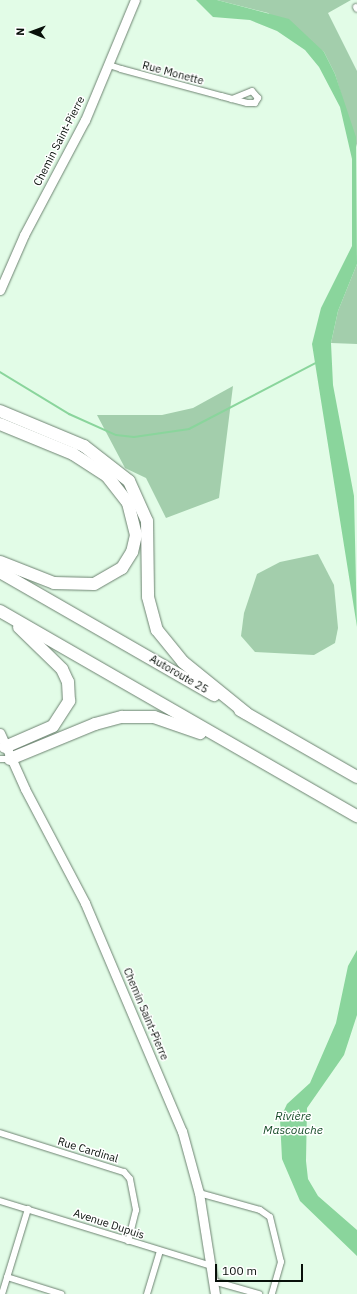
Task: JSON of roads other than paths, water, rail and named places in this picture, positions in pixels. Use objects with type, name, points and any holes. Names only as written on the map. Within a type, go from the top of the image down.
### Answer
[{"type":"highway","points":[[0,411],[84,446],[129,481],[148,521],[148,597],[157,630],[183,662],[246,713]]},
{"type":"highway","points":[[0,424],[73,454],[107,476],[128,503],[136,535],[132,552],[122,568],[94,584],[54,583],[0,562]]},
{"type":"highway","name":"Autoroute 25","points":[[0,572],[357,777]]},
{"type":"highway","points":[[1,611],[357,816]]},
{"type":"highway","points":[[1,611],[56,661],[66,678],[69,691],[67,708],[53,726],[4,755]]},
{"type":"highway","points":[[4,755],[95,724],[129,716],[171,722],[245,751]]},
{"type":"street","name":"Chemin Saint-Pierre","points":[[0,290],[109,65],[135,0]]},
{"type":"street","name":"Rue Monette","points":[[109,65],[232,99]]},
{"type":"street","name":"Chemin Saint-Pierre","points":[[0,733],[4,755],[106,951],[182,1131],[199,1193],[216,1294]]},
{"type":"street","name":"Rue Cardinal","points":[[0,1133],[124,1172],[130,1179],[136,1210],[128,1241]]},
{"type":"street","points":[[199,1193],[260,1210],[270,1218],[281,1262],[272,1294]]},
{"type":"street","name":"Avenue Dupuis","points":[[0,1201],[211,1266]]},
{"type":"street","points":[[2,1294],[28,1210]]},
{"type":"street","points":[[147,1294],[160,1251]]},
{"type":"street","points":[[7,1277],[62,1294]]},
{"type":"street","points":[[213,1281],[259,1294]]},
{"type":"water","points":[[196,0],[217,0],[289,19],[324,52],[335,74],[356,137],[357,264],[338,311],[331,343],[333,385],[354,496],[357,627],[312,344],[321,308],[352,246],[352,159],[340,107],[319,67],[305,50],[277,31],[250,20],[213,17]]},
{"type":"water","name":"Rivière Mascouche","points":[[357,950],[357,1015],[344,1055],[307,1108],[306,1161],[308,1179],[318,1196],[357,1230],[357,1256],[300,1201],[282,1159],[280,1119],[287,1104],[310,1083],[336,1023],[348,966]]},
{"type":"waterway","points":[[0,372],[69,414],[116,435],[134,437],[189,429],[316,363]]}]
